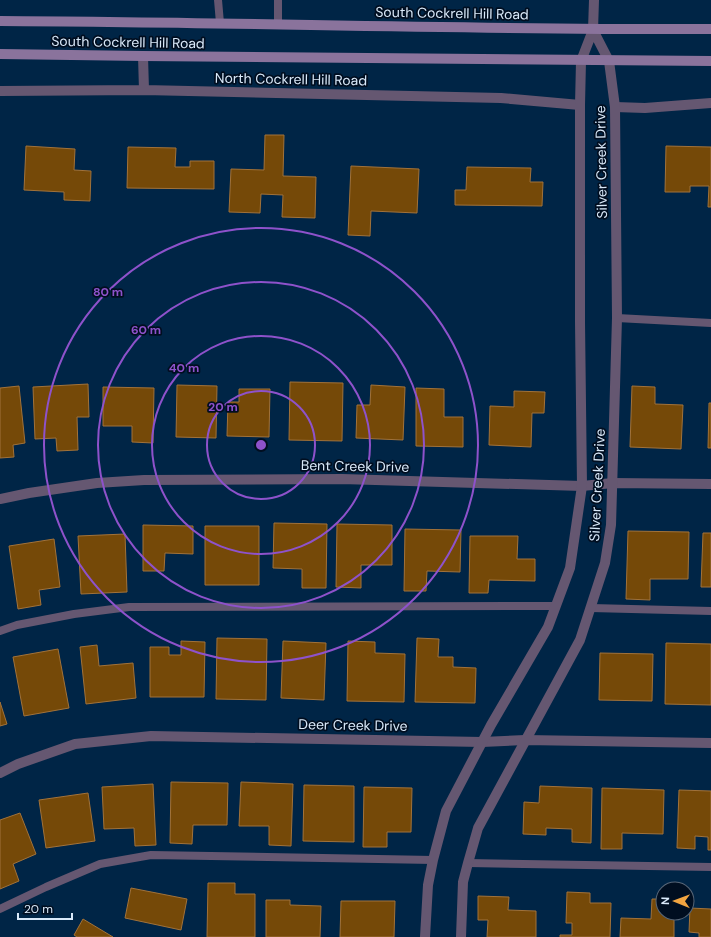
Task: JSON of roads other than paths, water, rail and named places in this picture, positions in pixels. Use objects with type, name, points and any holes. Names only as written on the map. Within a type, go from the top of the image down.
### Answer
[{"type":"main road","name":"South Cockrell Hill Road","points":[[0,20],[593,30],[711,29]]},
{"type":"main road","name":"South Cockrell Hill Road","points":[[0,54],[711,61]]},
{"type":"street","name":"Silver Creek Drive","points":[[425,937],[428,885],[446,811],[491,725],[548,627],[570,568],[582,486],[580,322],[581,60],[593,30],[594,0]]},
{"type":"street","name":"Silver Creek Drive","points":[[461,937],[463,882],[478,828],[580,640],[605,563],[611,525],[617,318],[614,107],[609,61],[593,30]]},
{"type":"street","points":[[143,56],[144,90]]},
{"type":"street","name":"North Cockrell Hill Road","points":[[0,91],[144,90],[501,98],[580,105]]},
{"type":"street","points":[[614,107],[645,108],[711,104]]},
{"type":"street","name":"Bent Creek Drive","points":[[0,499],[29,493],[98,483],[144,480],[342,479],[582,486],[613,483],[711,484]]},
{"type":"street","name":"Deer Creek Drive","points":[[0,773],[18,764],[75,744],[151,736],[482,742],[525,740],[711,743]]},
{"type":"lane","points":[[218,0],[220,23]]},
{"type":"lane","points":[[278,0],[278,24]]},
{"type":"lane","points":[[617,318],[711,323]]},
{"type":"lane","points":[[0,631],[17,625],[74,614],[129,607],[555,606]]},
{"type":"lane","points":[[591,608],[711,611]]},
{"type":"lane","points":[[0,909],[100,864],[152,855],[433,860]]},
{"type":"lane","points":[[468,863],[711,867]]}]
